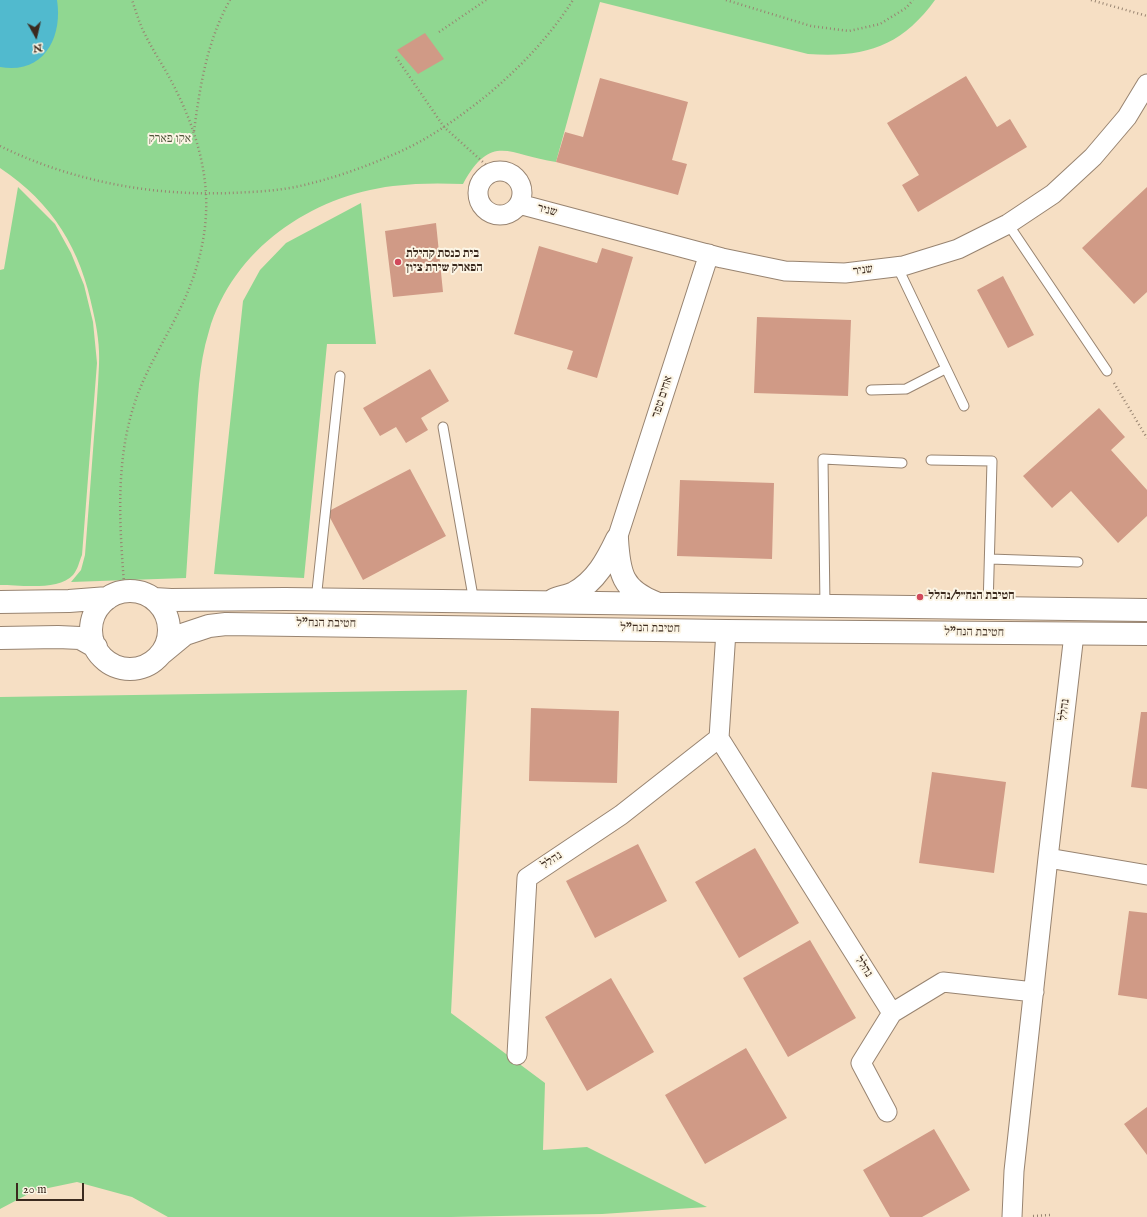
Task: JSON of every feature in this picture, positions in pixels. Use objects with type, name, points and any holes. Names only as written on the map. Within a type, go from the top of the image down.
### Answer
[{"type":"street","name":"שניר","points":[[520,204],[709,254],[785,271],[845,273],[897,266],[958,249],[1008,224],[1053,194],[1093,157],[1127,117],[1147,84]]},
{"type":"street","points":[[494,172],[508,172],[518,180],[521,187],[522,194],[520,204],[513,211],[503,215],[496,215],[482,206],[478,196],[479,186],[485,178],[494,172]]},
{"type":"street","name":"אחים טפר","points":[[618,539],[709,254]]},
{"type":"street","points":[[543,603],[574,593],[590,581],[604,566],[618,539]]},
{"type":"street","points":[[618,539],[618,560],[622,576],[631,589],[643,598],[659,604]]},
{"type":"street","points":[[0,602],[69,601],[138,592],[144,593],[154,599],[162,607],[168,618],[170,631],[167,643],[162,653],[158,658],[142,667],[130,668],[112,664],[102,657],[96,647],[92,635],[94,617],[99,607],[116,595]]},
{"type":"street","name":"חטיבת הנח\"ל","points":[[154,599],[1147,610]]},
{"type":"street","name":"חטיבת הנח\"ל","points":[[162,653],[185,634],[209,626],[226,624],[726,631],[1147,634]]},
{"type":"street","points":[[719,738],[726,631]]},
{"type":"street","name":"נהלל","points":[[1012,1217],[1014,1171],[1074,634]]},
{"type":"street","points":[[0,638],[80,638],[96,647]]},
{"type":"street","name":"נהלל","points":[[517,1056],[527,878],[621,815],[719,738],[892,1013]]},
{"type":"street","points":[[1048,858],[1147,875]]},
{"type":"street","points":[[887,1112],[861,1063],[892,1013],[943,982],[1034,992]]},
{"type":"lane","points":[[1008,224],[1107,371]]},
{"type":"lane","points":[[897,266],[964,406]]},
{"type":"lane","points":[[871,390],[906,389],[945,368]]},
{"type":"lane","points":[[316,600],[340,376]]},
{"type":"lane","points":[[443,426],[474,602]]},
{"type":"lane","points":[[825,606],[823,459],[902,463]]},
{"type":"lane","points":[[931,460],[992,461],[988,609]]},
{"type":"lane","points":[[990,559],[1078,562]]},
{"type":"path","points":[[116,595],[121,470],[124,444],[130,418],[138,392],[150,364],[190,288],[196,270],[203,238],[206,212],[206,194],[201,159],[194,132],[183,104],[168,74],[141,26],[132,0]]},
{"type":"path","points":[[194,132],[199,93],[206,59],[216,28],[230,0]]},
{"type":"path","points":[[439,32],[486,0]]},
{"type":"path","points":[[0,146],[22,157],[65,172],[109,184],[156,191],[206,194],[254,192],[303,185],[348,173],[392,156],[444,127],[470,109],[505,80],[537,48],[565,13],[573,0]]},
{"type":"path","points":[[726,0],[811,26],[849,31],[880,24],[906,8],[913,0]]},
{"type":"path","points":[[1091,0],[1147,16]]},
{"type":"path","points":[[396,57],[444,127],[494,172]]},
{"type":"path","points":[[1107,371],[1147,438]]},
{"type":"path","points":[[1031,1217],[1050,1215],[1051,1217]]},
{"type":"green space","name":"אקו פארק","points":[[0,0],[935,0],[909,29],[895,39],[864,51],[828,55],[808,54],[600,2],[556,162],[514,152],[493,152],[483,157],[473,168],[463,184],[411,184],[393,186],[363,192],[333,201],[305,215],[279,232],[256,252],[236,275],[220,302],[205,344],[198,398],[186,578],[71,582],[81,570],[85,555],[98,383],[98,338],[88,289],[81,268],[62,230],[50,213],[35,197],[19,182],[0,168]]},
{"type":"green space","points":[[18,187],[55,224],[71,253],[84,285],[93,322],[97,363],[82,555],[75,573],[67,580],[39,586],[0,585],[0,270],[4,269]]},
{"type":"green space","points":[[361,203],[376,344],[327,344],[304,578],[214,574],[243,301],[260,270],[286,243]]},
{"type":"green space","points":[[467,690],[451,1013],[545,1083],[543,1150],[587,1147],[707,1207],[602,1214],[451,1217],[168,1217],[132,1197],[77,1182],[34,1191],[0,1209],[0,697]]},
{"type":"water","points":[[0,0],[57,0],[57,28],[53,40],[47,51],[39,59],[28,65],[15,68],[0,67]]},
{"type":"building","points":[[425,33],[444,59],[418,74],[397,50]]},
{"type":"building","points":[[966,76],[997,127],[1010,119],[1027,147],[918,212],[902,185],[919,175],[887,123]]},
{"type":"building","points":[[600,78],[688,102],[672,160],[687,164],[678,195],[556,162],[565,132],[583,137]]},
{"type":"building","points":[[1147,187],[1147,292],[1134,304],[1082,248]]},
{"type":"building","points":[[436,223],[443,292],[393,297],[385,231]]},
{"type":"building","points":[[539,246],[597,263],[602,248],[633,257],[597,378],[567,369],[573,351],[514,334]]},
{"type":"building","points":[[1003,276],[1034,335],[1008,348],[977,290]]},
{"type":"building","points":[[757,317],[851,320],[848,396],[754,393]]},
{"type":"building","points":[[430,369],[449,401],[421,418],[428,430],[406,443],[396,427],[380,436],[363,408]]},
{"type":"building","points":[[1099,408],[1125,437],[1111,450],[1147,490],[1147,516],[1118,543],[1071,491],[1052,508],[1023,476]]},
{"type":"building","points":[[410,469],[446,536],[363,580],[327,512]]},
{"type":"building","points":[[680,480],[774,483],[772,559],[677,556]]},
{"type":"building","points":[[531,708],[619,711],[617,783],[529,781]]},
{"type":"building","points":[[1141,712],[1147,712],[1147,789],[1131,787]]},
{"type":"building","points":[[932,772],[1006,782],[994,873],[919,863]]},
{"type":"building","points":[[638,844],[667,901],[595,938],[566,881]]},
{"type":"building","points":[[755,848],[799,923],[739,958],[695,882]]},
{"type":"building","points":[[1129,911],[1147,913],[1147,999],[1118,995]]},
{"type":"building","points":[[810,940],[856,1018],[788,1057],[743,978]]},
{"type":"building","points":[[611,978],[654,1052],[587,1091],[545,1017]]},
{"type":"building","points":[[746,1048],[787,1118],[705,1164],[665,1095]]},
{"type":"building","points":[[1147,1107],[1147,1155],[1124,1124]]},
{"type":"building","points":[[934,1129],[970,1190],[922,1217],[890,1217],[863,1170]]},
{"type":"place","name":"בית כנסת קהילת הפארק שירת ציון","points":[[398,262]]},
{"type":"place","name":"חטיבת הנח״ל/נהלל","points":[[920,597]]}]
